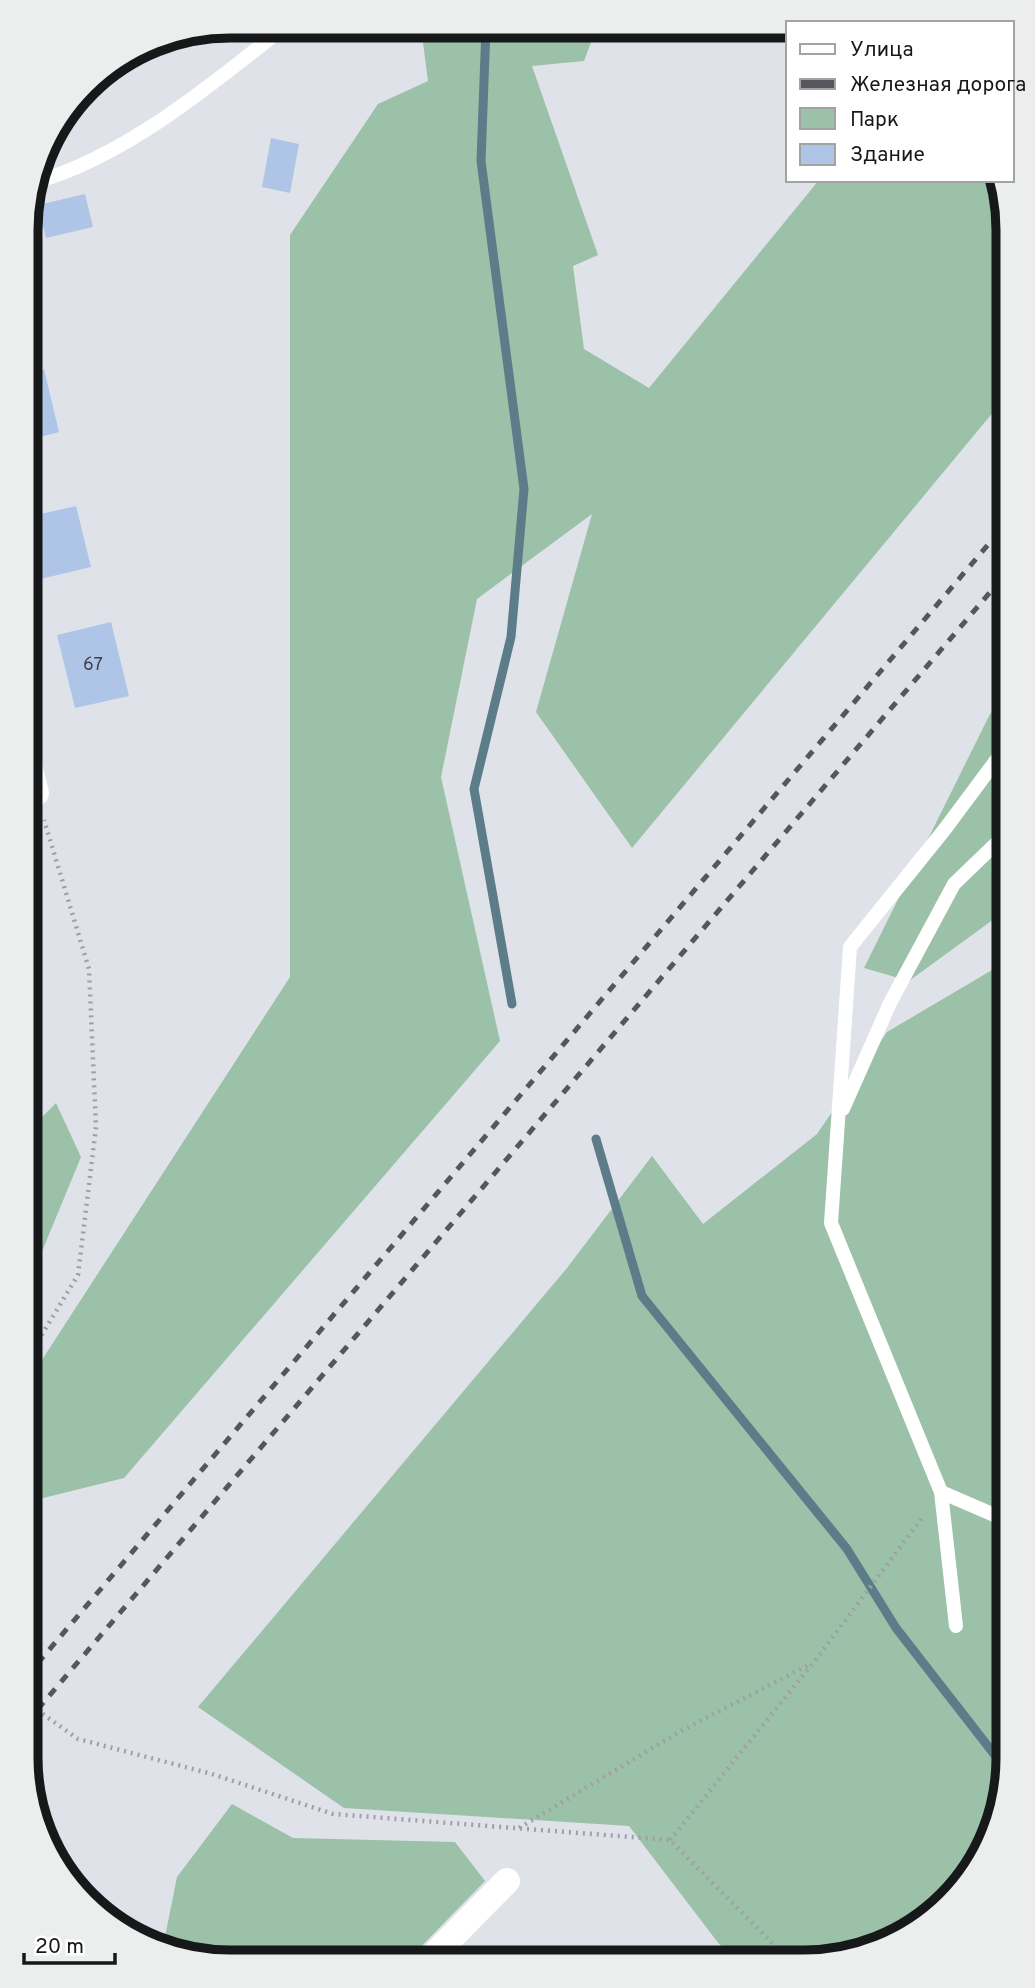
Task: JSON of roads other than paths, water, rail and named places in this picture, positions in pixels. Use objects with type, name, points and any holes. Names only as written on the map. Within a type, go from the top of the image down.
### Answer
[{"type":"street","points":[[439,1950],[507,1881]]},
{"type":"lane","points":[[46,179],[70,173],[173,113],[269,39]]},
{"type":"lane","points":[[956,1626],[941,1492],[831,1223],[850,947],[996,760]]},
{"type":"lane","points":[[838,1119],[890,1003],[954,884],[996,843]]},
{"type":"lane","points":[[941,1492],[996,1516]]},
{"type":"waterway","points":[[486,39],[481,161],[524,489],[511,637],[474,789],[512,1004]]},
{"type":"waterway","points":[[596,1139],[642,1296],[847,1549],[896,1628],[996,1757]]},
{"type":"railway","points":[[39,1662],[996,535]]},
{"type":"railway","points":[[39,1708],[996,585]]}]
